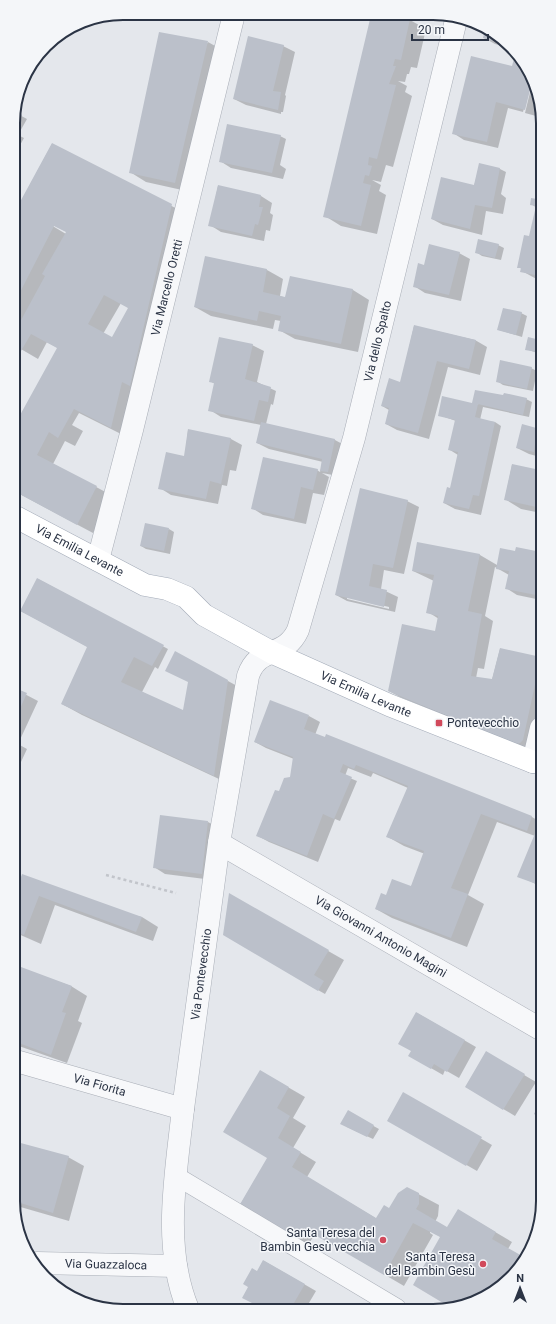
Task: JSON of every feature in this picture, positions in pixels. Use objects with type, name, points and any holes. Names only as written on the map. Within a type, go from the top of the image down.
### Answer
[{"type":"main road","name":"Via Emilia Levante","points":[[20,519],[145,585],[169,606],[204,615],[272,653],[389,705],[536,765]]},
{"type":"street","name":"Via Marcello Oretti","points":[[98,560],[134,422],[233,20]]},
{"type":"street","name":"Via dello Spalto","points":[[272,653],[290,643],[298,630],[354,438],[455,23]]},
{"type":"street","name":"Via Pontevecchio","points":[[187,1304],[176,1266],[174,1219],[176,1176],[183,1109],[219,843],[248,676],[252,666],[258,658],[272,653]]},
{"type":"street","name":"Via Giovanni Antonio Magini","points":[[219,843],[536,1027]]},
{"type":"street","name":"Via Fiorita","points":[[20,1062],[183,1109]]},
{"type":"street","points":[[176,1176],[390,1304]]},
{"type":"street","name":"Via Guazzaloca","points":[[40,1263],[176,1266]]},
{"type":"path","points":[[106,875],[176,893]]},
{"type":"building","points":[[370,20],[410,20],[401,60],[395,59],[393,66],[396,66],[389,84],[396,85],[377,159],[369,157],[368,165],[372,166],[369,176],[365,175],[363,183],[371,185],[361,226],[323,217]]},
{"type":"building","points":[[159,32],[208,41],[175,183],[129,173]]},
{"type":"building","points":[[484,34],[496,42],[483,38]]},
{"type":"building","points":[[248,36],[284,45],[273,91],[281,92],[278,110],[233,99]]},
{"type":"building","points":[[471,56],[512,66],[514,60],[519,66],[530,90],[525,110],[496,102],[487,142],[452,134]]},
{"type":"building","points":[[227,124],[281,135],[272,173],[219,162]]},
{"type":"building","points":[[52,143],[172,204],[130,386],[122,382],[111,428],[74,409],[58,438],[49,432],[37,455],[97,486],[77,525],[20,494],[20,415],[57,348],[31,334],[20,350],[20,322],[45,276],[42,274],[66,232],[54,226],[20,292],[20,202]],"holes":[[[104,295],[128,308],[112,337],[88,324]]]},
{"type":"building","points":[[479,163],[500,168],[492,208],[475,205],[470,229],[431,219],[441,177],[474,185]]},
{"type":"building","points":[[218,185],[261,195],[259,207],[263,207],[258,225],[255,224],[252,236],[208,226]]},
{"type":"building","points":[[531,198],[536,199],[536,206],[530,205]]},
{"type":"building","points":[[536,206],[536,275],[520,272],[521,268],[517,268],[524,235],[529,236]]},
{"type":"building","points":[[478,239],[499,244],[495,258],[475,253]]},
{"type":"building","points":[[429,244],[460,252],[449,295],[413,287],[418,263],[424,265]]},
{"type":"building","points":[[205,256],[267,269],[263,292],[285,297],[290,276],[353,289],[341,344],[278,331],[281,316],[259,311],[257,321],[194,307]]},
{"type":"building","points":[[503,308],[522,312],[516,335],[497,330]]},
{"type":"building","points":[[414,325],[476,340],[469,369],[437,361],[418,433],[385,424],[389,408],[381,406],[389,378],[400,382]]},
{"type":"building","points":[[219,337],[253,344],[245,379],[271,387],[268,402],[259,400],[254,421],[208,411],[214,383],[209,382]]},
{"type":"building","points":[[528,337],[536,339],[536,352],[525,350]]},
{"type":"building","points":[[500,360],[532,367],[527,389],[496,382]]},
{"type":"building","points":[[475,390],[503,395],[504,393],[527,398],[523,415],[478,404],[475,417],[495,422],[479,496],[473,495],[469,509],[443,503],[447,487],[450,488],[458,452],[448,450],[455,420],[438,416],[442,396],[472,403]]},
{"type":"building","points":[[261,422],[335,439],[328,472],[320,471],[322,459],[256,443]]},
{"type":"building","points":[[522,424],[536,428],[536,444],[534,452],[516,448]]},
{"type":"building","points":[[188,429],[231,438],[221,484],[210,481],[206,499],[158,489],[166,452],[184,456]]},
{"type":"building","points":[[263,457],[318,469],[313,490],[301,487],[294,519],[251,509]]},
{"type":"building","points":[[512,464],[536,469],[536,507],[504,500]]},
{"type":"building","points":[[360,488],[408,500],[393,568],[373,564],[369,586],[387,590],[384,607],[335,595]]},
{"type":"building","points":[[145,523],[169,528],[164,551],[140,546]]},
{"type":"building","points":[[417,542],[480,554],[468,611],[482,614],[471,676],[492,679],[500,648],[536,656],[536,680],[523,740],[520,743],[515,744],[388,691],[402,624],[435,631],[438,616],[426,613],[434,575],[412,571]]},
{"type":"building","points":[[516,547],[536,551],[536,595],[505,589],[509,571],[496,569],[500,548],[515,551]]},
{"type":"building","points":[[37,578],[164,645],[152,666],[134,657],[121,682],[183,710],[188,682],[165,671],[175,651],[228,680],[214,776],[61,704],[87,647],[20,611]]},
{"type":"building","points":[[20,690],[27,693],[20,709]]},
{"type":"building","points":[[270,700],[309,715],[304,729],[325,737],[326,734],[532,816],[527,831],[481,814],[451,888],[468,894],[451,938],[375,909],[381,893],[386,895],[392,879],[411,886],[424,851],[386,837],[408,786],[356,765],[354,769],[343,764],[340,772],[352,777],[334,819],[323,814],[307,856],[256,836],[275,790],[279,791],[284,778],[290,777],[293,757],[254,742]]},
{"type":"building","points":[[160,815],[208,821],[202,874],[153,868]]},
{"type":"building","points":[[536,831],[536,884],[517,877]]},
{"type":"building","points":[[22,874],[142,917],[136,932],[39,896],[24,935],[20,934],[20,880]]},
{"type":"building","points":[[229,893],[329,950],[314,975],[324,981],[318,991],[223,935]]},
{"type":"building","points":[[21,967],[72,986],[62,1012],[66,1013],[51,1055],[20,1043]]},
{"type":"building","points":[[416,1012],[465,1040],[447,1072],[434,1064],[431,1069],[408,1056],[411,1051],[398,1044]]},
{"type":"building","points":[[486,1051],[525,1074],[503,1110],[465,1087]]},
{"type":"building","points":[[260,1070],[289,1087],[277,1108],[290,1116],[278,1138],[301,1152],[292,1167],[376,1218],[384,1205],[389,1208],[398,1193],[407,1187],[419,1193],[419,1204],[416,1209],[447,1227],[458,1209],[496,1232],[492,1239],[520,1255],[511,1268],[500,1268],[500,1279],[490,1287],[466,1299],[443,1303],[413,1285],[440,1237],[413,1223],[384,1275],[303,1228],[296,1239],[239,1206],[267,1158],[223,1132]]},
{"type":"building","points":[[403,1092],[482,1137],[466,1166],[387,1121]]},
{"type":"building","points":[[348,1110],[374,1125],[367,1137],[340,1124]]},
{"type":"building","points":[[20,1143],[69,1156],[53,1213],[20,1203]]},
{"type":"building","points":[[263,1260],[305,1284],[293,1304],[254,1304],[242,1298],[248,1287],[243,1284],[252,1268],[257,1271]]},
{"type":"place","name":"Pontevecchio","points":[[439,723]]},
{"type":"place","name":"Santa Teresa del Bambin Gesù vecchia","points":[[383,1240]]},
{"type":"place","name":"Santa Teresa del Bambin Gesù","points":[[483,1264]]}]
